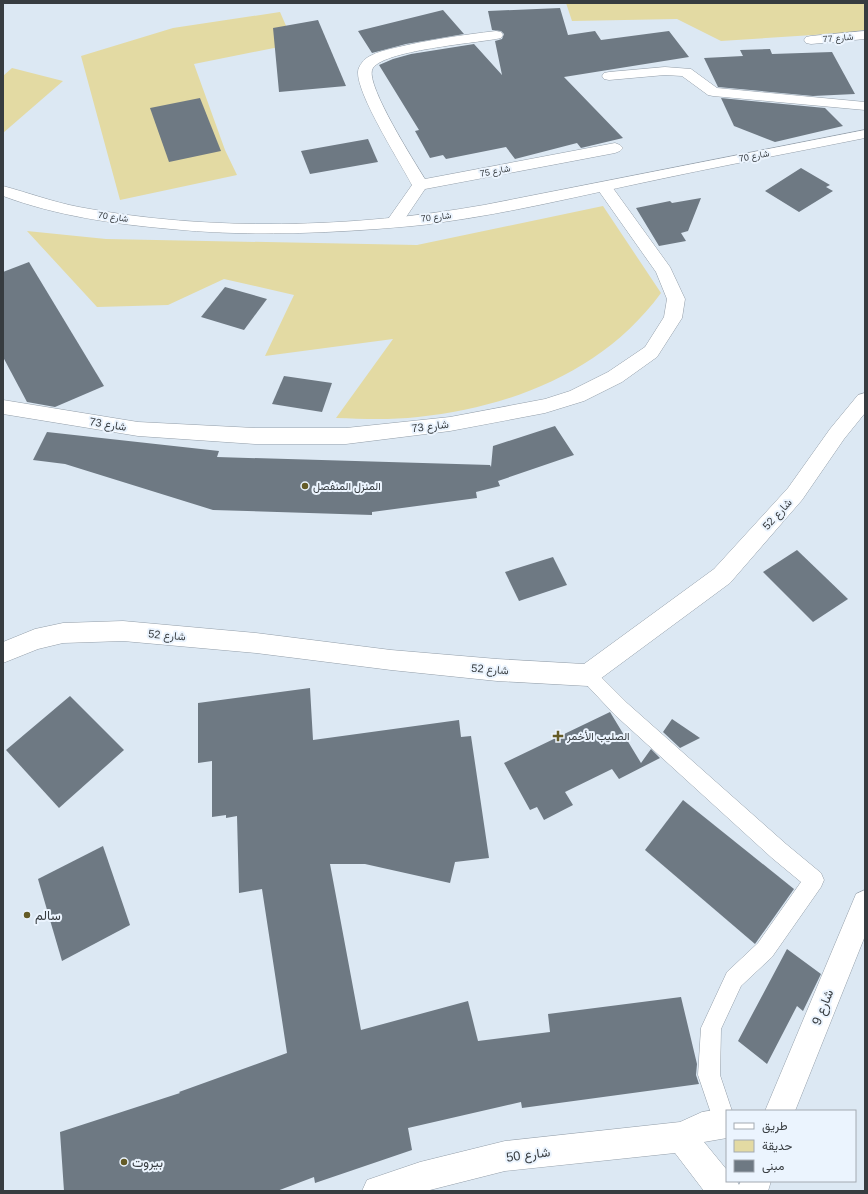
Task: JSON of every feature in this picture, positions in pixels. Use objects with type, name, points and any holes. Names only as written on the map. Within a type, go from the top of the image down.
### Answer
[{"type":"street","points":[[394,222],[420,185],[383,120],[365,80],[365,72],[368,64],[374,59],[382,56],[436,43],[496,35]]},
{"type":"street","name":"شارع 77","points":[[810,40],[865,35]]},
{"type":"street","points":[[609,76],[665,71],[686,72],[714,92],[865,106]]},
{"type":"street","name":"شارع 70","points":[[3,191],[29,201],[73,212],[136,221],[202,227],[299,230],[449,216],[604,187],[865,134]]},
{"type":"street","name":"شارع 75","points":[[420,185],[615,148]]},
{"type":"street","name":"شارع 73","points":[[3,407],[138,429],[255,436],[346,436],[450,424],[545,406],[577,396],[615,377],[651,352],[673,318],[676,299],[664,271],[604,187]]},
{"type":"street","name":"شارع 52","points":[[3,653],[34,640],[63,633],[123,631],[256,643],[391,660],[497,670],[588,675],[722,576],[796,494],[838,434],[865,400]]},
{"type":"street","name":"شارع 9","points":[[780,1110],[865,903]]},
{"type":"street","name":"شارع 50","points":[[378,1191],[420,1177],[505,1156],[682,1137],[702,1126],[726,1123]]},
{"type":"street","points":[[682,1137],[703,1168],[726,1191]]},
{"type":"lane","points":[[588,675],[650,735],[779,851],[814,880],[765,950],[734,979],[711,1028],[709,1075],[726,1123]]},
{"type":"green space","points":[[566,3],[865,3],[865,30],[844,33],[721,41],[677,19],[572,21]]},
{"type":"green space","points":[[280,12],[294,44],[194,64],[225,150],[237,175],[120,200],[81,56],[173,28]]},
{"type":"green space","points":[[12,68],[63,81],[3,133],[3,76]]},
{"type":"green space","points":[[603,206],[661,293],[638,320],[612,344],[584,364],[521,394],[488,404],[453,412],[398,419],[336,418],[393,339],[265,356],[294,295],[224,279],[168,305],[97,307],[27,231],[106,239],[417,245]]},
{"type":"building","points":[[560,8],[568,35],[595,31],[601,40],[669,31],[689,57],[564,77],[623,138],[581,148],[577,143],[515,159],[506,147],[446,159],[443,155],[430,158],[415,131],[419,130],[379,65],[411,54],[474,44],[502,75],[495,41],[502,39],[504,34],[501,31],[492,30],[488,11]]},
{"type":"building","points":[[443,10],[464,34],[406,44],[372,53],[358,31]]},
{"type":"building","points":[[318,20],[346,86],[279,92],[273,28]]},
{"type":"building","points":[[770,49],[772,54],[832,52],[855,94],[813,96],[718,87],[704,58],[743,56],[740,50]]},
{"type":"building","points":[[200,98],[221,151],[169,162],[150,108]]},
{"type":"building","points":[[721,98],[825,108],[843,126],[775,142],[734,126]]},
{"type":"building","points":[[368,139],[378,162],[310,174],[301,151]]},
{"type":"building","points":[[801,168],[830,185],[826,187],[833,191],[799,212],[765,191]]},
{"type":"building","points":[[701,198],[688,231],[681,233],[686,241],[659,246],[636,208],[670,201],[672,203]]},
{"type":"building","points":[[29,262],[104,386],[55,407],[27,402],[3,357],[3,272]]},
{"type":"building","points":[[225,287],[267,299],[244,330],[201,317]]},
{"type":"building","points":[[284,376],[332,383],[322,412],[272,404]]},
{"type":"building","points":[[555,426],[574,455],[498,481],[500,486],[476,492],[477,498],[372,512],[372,515],[213,510],[65,464],[33,460],[47,432],[219,451],[217,457],[490,465],[491,467],[493,446]]},
{"type":"building","points":[[797,550],[848,599],[813,622],[763,572]]},
{"type":"building","points":[[553,557],[567,585],[519,601],[505,572]]},
{"type":"building","points":[[310,688],[313,740],[459,720],[461,737],[471,736],[489,858],[455,862],[450,883],[365,864],[330,864],[361,1030],[468,1001],[478,1041],[550,1032],[548,1014],[681,997],[697,1064],[696,1075],[699,1084],[522,1108],[521,1102],[408,1128],[412,1150],[315,1183],[314,1177],[277,1191],[64,1191],[60,1132],[180,1093],[179,1092],[287,1053],[262,889],[239,893],[237,816],[226,818],[226,815],[212,817],[212,761],[198,763],[198,703]]},
{"type":"building","points":[[70,696],[124,750],[59,808],[6,750]]},
{"type":"building","points":[[610,712],[641,763],[651,749],[660,758],[619,779],[612,769],[565,792],[573,805],[544,820],[537,807],[530,810],[504,763]]},
{"type":"building","points":[[672,719],[700,738],[680,748],[663,732]]},
{"type":"building","points":[[683,800],[794,889],[755,944],[645,850]]},
{"type":"building","points":[[103,846],[130,925],[62,961],[38,879]]},
{"type":"building","points":[[787,949],[821,974],[803,1011],[797,1006],[767,1064],[738,1041]]},
{"type":"place","name":"المنزل المنفصل","points":[[305,486]]},
{"type":"place","name":"الصليب الأخمر","points":[[558,736]]},
{"type":"place","name":"سالم","points":[[27,915]]},
{"type":"place","name":"بيروت","points":[[124,1162]]}]
